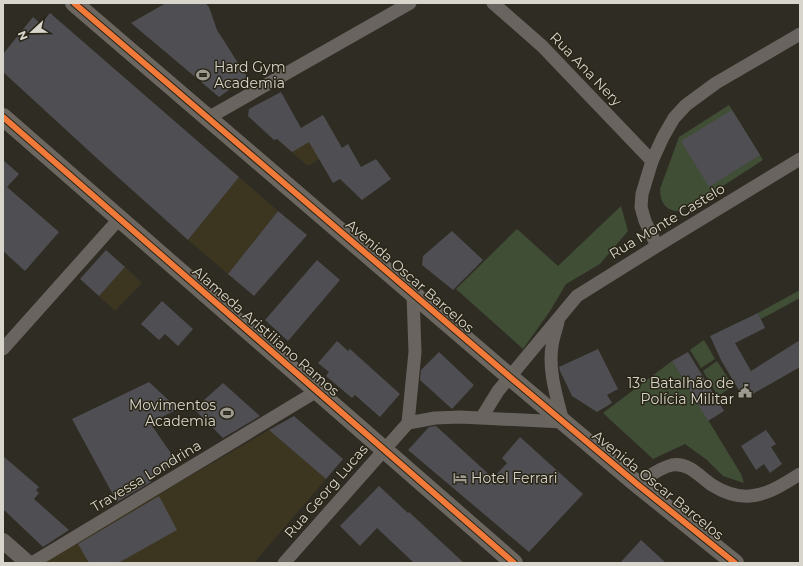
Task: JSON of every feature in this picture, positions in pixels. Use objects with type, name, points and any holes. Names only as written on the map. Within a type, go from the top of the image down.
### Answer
[{"type":"main road","name":"Avenida Oscar Barcelos","points":[[74,3],[510,378],[637,484],[735,563]]},
{"type":"main road","name":"Alameda Aristiliano Ramos","points":[[3,117],[514,563]]},
{"type":"street","points":[[208,118],[410,3]]},
{"type":"street","name":"Rua Ana Nery","points":[[493,3],[542,46],[652,161]]},
{"type":"street","points":[[657,246],[645,221],[641,207],[642,194],[652,161],[663,136],[674,118],[686,105],[716,84],[800,34]]},
{"type":"street","name":"Rua Monte Castelo","points":[[482,417],[498,391],[577,296],[800,160]]},
{"type":"street","points":[[3,349],[120,219]]},
{"type":"street","points":[[413,294],[415,352],[408,423],[435,418],[482,417],[564,422]]},
{"type":"street","name":"Rua Monte Castelo","points":[[558,319],[552,348],[552,368],[555,389],[564,422]]},
{"type":"street","name":"Travessa Londrina","points":[[32,563],[317,391]]},
{"type":"street","name":"Rua Georg Lucas","points":[[284,563],[408,423]]},
{"type":"street","points":[[637,484],[673,465],[684,466],[693,470],[721,490],[734,495],[750,496],[766,493],[800,474]]},
{"type":"street","points":[[3,541],[28,563]]},
{"type":"shaded area","points":[[323,115],[341,146],[308,166],[279,141]]},
{"type":"shaded area","points":[[239,177],[278,211],[228,274],[188,240]]},
{"type":"shaded area","points":[[125,267],[142,283],[115,311],[99,296]]},
{"type":"shaded area","points":[[269,430],[326,479],[254,563],[46,563],[44,561]]},
{"type":"green space","points":[[729,105],[763,160],[692,205],[677,211],[669,209],[662,201],[660,189],[679,137]]},
{"type":"green space","points":[[621,206],[628,231],[600,264],[566,284],[550,311],[523,349],[456,289],[517,229],[558,266]]},
{"type":"green space","points":[[800,290],[800,298],[761,319],[758,313]]},
{"type":"green space","points":[[704,340],[715,359],[701,368],[690,350]]},
{"type":"green space","points":[[672,361],[741,474],[744,483],[723,476],[707,460],[685,444],[653,459],[603,413]]},
{"type":"green space","points":[[717,361],[733,386],[718,396],[703,371]]},
{"type":"building","points":[[166,3],[205,3],[209,7],[217,30],[247,77],[219,97],[131,23]]},
{"type":"building","points":[[50,13],[239,177],[188,240],[3,72],[3,54],[33,17],[41,24]]},
{"type":"building","points":[[281,92],[301,128],[323,115],[342,148],[348,144],[361,167],[376,159],[391,179],[362,200],[340,179],[333,183],[309,142],[292,152],[277,139],[274,140],[248,116],[249,109]]},
{"type":"building","points":[[732,110],[760,155],[709,187],[681,141]]},
{"type":"building","points":[[3,160],[19,174],[7,187],[59,232],[25,271],[3,251]]},
{"type":"building","points":[[278,211],[307,235],[254,296],[228,274]]},
{"type":"building","points":[[452,231],[483,260],[453,290],[422,265],[423,256]]},
{"type":"building","points":[[106,250],[125,267],[99,296],[80,279]]},
{"type":"building","points":[[317,260],[340,280],[288,341],[265,320]]},
{"type":"building","points":[[162,301],[193,329],[178,346],[165,334],[159,340],[141,324]]},
{"type":"building","points":[[758,313],[765,328],[735,343],[751,371],[800,340],[800,367],[744,399],[721,360],[710,336]]},
{"type":"building","points":[[337,341],[348,351],[350,349],[400,394],[380,417],[355,395],[352,398],[326,376],[329,372],[318,363]]},
{"type":"building","points":[[598,349],[618,389],[607,395],[612,403],[597,412],[572,396],[559,367]]},
{"type":"building","points":[[439,352],[474,385],[452,409],[420,380],[421,370]]},
{"type":"building","points":[[688,352],[724,411],[708,421],[672,361]]},
{"type":"building","points":[[149,382],[178,409],[150,423],[177,462],[149,478],[151,482],[117,502],[72,419]]},
{"type":"building","name":"Movimentos Academia","points":[[223,383],[260,416],[223,438],[194,409]]},
{"type":"building","points":[[294,416],[343,459],[326,479],[269,430]]},
{"type":"building","points":[[436,426],[493,478],[507,463],[502,458],[520,437],[583,494],[529,552],[408,450],[429,427]]},
{"type":"building","points":[[766,430],[776,444],[771,447],[782,464],[770,473],[764,464],[756,470],[741,446]]},
{"type":"building","points":[[3,456],[39,487],[36,490],[39,493],[34,499],[69,530],[43,547],[3,509]]},
{"type":"building","points":[[379,486],[464,563],[414,563],[377,528],[360,546],[340,526]]},
{"type":"building","points":[[159,496],[177,530],[118,563],[89,563],[78,544]]},
{"type":"building","points":[[641,540],[666,563],[620,563]]},
{"type":"cycle path","points":[[74,3],[510,377],[637,484],[735,563]]},
{"type":"cycle path","points":[[3,117],[514,563]]},
{"type":"place","name":"Hard Gym Academia","points":[[203,75]]},
{"type":"place","name":"13º Batalhão de Polícia Militar","points":[[745,391]]},
{"type":"place","name":"Movimentos Academia","points":[[227,413]]},
{"type":"place","name":"Hotel Ferrari","points":[[460,478]]}]
